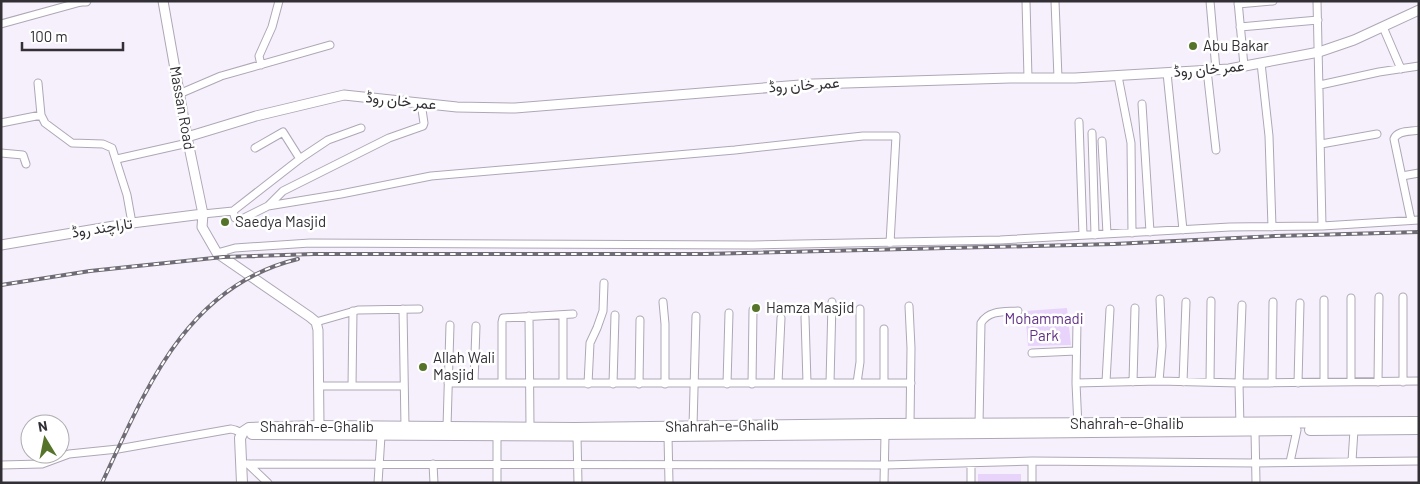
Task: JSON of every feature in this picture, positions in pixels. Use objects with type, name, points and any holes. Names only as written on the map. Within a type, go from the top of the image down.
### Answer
[{"type":"main road","name":"Shahrah-e-Ghalib","points":[[242,432],[256,434],[381,436],[668,436],[885,434],[1078,428],[1240,427],[1419,422]]},
{"type":"main road","name":"Shahrah-e-Ghalib","points":[[242,432],[249,428],[319,426],[530,427],[979,424],[1078,428]]},
{"type":"main road","name":"Shahrah-e-Ghalib","points":[[1240,427],[1255,431],[1419,429]]},
{"type":"main road","points":[[242,432],[245,464],[242,483]]},
{"type":"street","points":[[1,24],[86,1]]},
{"type":"street","name":"Massan Road","points":[[163,1],[187,140],[203,214],[202,227],[217,253]]},
{"type":"street","points":[[261,65],[260,56],[272,27],[279,1]]},
{"type":"street","points":[[1026,1],[1028,78]]},
{"type":"street","points":[[1055,1],[1058,78]]},
{"type":"street","points":[[1210,1],[1211,70],[1216,150]]},
{"type":"street","points":[[1244,66],[1238,3],[1273,1]]},
{"type":"street","points":[[1317,1],[1322,226]]},
{"type":"street","name":"عمر خان روڈ","points":[[187,140],[256,116],[344,95],[457,107],[516,108],[813,84],[1118,76],[1211,70],[1319,52],[1354,40],[1419,10]]},
{"type":"street","points":[[1240,27],[1318,20]]},
{"type":"street","points":[[1383,27],[1402,69]]},
{"type":"street","points":[[180,94],[220,76],[330,45]]},
{"type":"street","points":[[1261,63],[1269,136],[1272,226]]},
{"type":"street","points":[[1320,85],[1419,66]]},
{"type":"street","points":[[1167,73],[1184,230]]},
{"type":"street","points":[[1118,76],[1131,143],[1132,233]]},
{"type":"street","points":[[38,82],[41,115],[45,123],[72,142],[108,145],[112,148],[127,194],[132,224]]},
{"type":"street","points":[[268,206],[283,191],[389,138],[419,128],[424,123],[421,103]]},
{"type":"street","points":[[1142,104],[1150,232]]},
{"type":"street","points":[[1,123],[41,115]]},
{"type":"street","points":[[1079,122],[1084,235]]},
{"type":"street","points":[[203,214],[232,211],[328,140],[361,128]]},
{"type":"street","points":[[217,253],[236,248],[310,243],[753,245],[1000,240],[1272,226],[1322,226],[1415,220],[1402,176],[1394,139],[1399,133],[1419,130]]},
{"type":"street","points":[[255,148],[283,132],[300,159]]},
{"type":"street","points":[[1092,132],[1096,235]]},
{"type":"street","points":[[1320,144],[1377,134]]},
{"type":"street","points":[[232,211],[238,220],[268,206],[431,176],[863,136],[896,136],[890,243]]},
{"type":"street","points":[[117,159],[187,140]]},
{"type":"street","points":[[1102,141],[1107,234]]},
{"type":"street","points":[[1,153],[23,155],[26,164]]},
{"type":"street","points":[[1402,176],[1419,173]]},
{"type":"street","name":"تاراچند روڈ","points":[[1,245],[203,214]]},
{"type":"street","points":[[217,253],[316,322],[318,330],[319,426]]},
{"type":"street","points":[[588,384],[590,343],[603,312],[604,283]]},
{"type":"street","points":[[1378,382],[1379,297]]},
{"type":"street","points":[[1403,297],[1403,382]]},
{"type":"street","points":[[1351,298],[1351,382]]},
{"type":"street","points":[[1159,381],[1162,346],[1160,299]]},
{"type":"street","points":[[1324,300],[1324,382]]},
{"type":"street","points":[[1210,382],[1212,301]]},
{"type":"street","points":[[663,302],[666,324],[665,384]]},
{"type":"street","points":[[830,383],[832,302]]},
{"type":"street","points":[[1184,382],[1186,302]]},
{"type":"street","points":[[1272,383],[1273,302]]},
{"type":"street","points":[[1298,383],[1300,303]]},
{"type":"street","points":[[1240,427],[1239,383],[1242,305]]},
{"type":"street","points":[[909,306],[910,424]]},
{"type":"street","points":[[1133,382],[1135,308]]},
{"type":"street","points":[[403,309],[405,427]]},
{"type":"street","points":[[316,322],[353,311],[419,309]]},
{"type":"street","points":[[857,383],[860,362],[860,309]]},
{"type":"street","points":[[1106,382],[1110,309]]},
{"type":"street","points":[[752,384],[753,310]]},
{"type":"street","points":[[352,386],[353,311]]},
{"type":"street","points":[[979,424],[981,323],[984,318],[994,313],[1018,311]]},
{"type":"street","points":[[726,384],[729,313]]},
{"type":"street","points":[[502,383],[502,319],[506,317],[573,314]]},
{"type":"street","points":[[562,383],[563,315]]},
{"type":"street","points":[[613,384],[615,315]]},
{"type":"street","points":[[529,316],[530,427]]},
{"type":"street","points":[[693,426],[696,316]]},
{"type":"street","points":[[805,317],[807,383]]},
{"type":"street","points":[[778,383],[781,318]]},
{"type":"street","points":[[639,384],[640,320]]},
{"type":"street","points":[[1076,322],[1078,428]]},
{"type":"street","points":[[447,427],[450,325]]},
{"type":"street","points":[[474,383],[476,326]]},
{"type":"street","points":[[884,329],[884,383]]},
{"type":"street","points":[[1032,353],[1076,352]]},
{"type":"street","points":[[1076,383],[1159,381],[1239,383],[1419,382]]},
{"type":"street","points":[[448,383],[911,383]]},
{"type":"street","points":[[319,386],[404,386]]},
{"type":"street","points":[[1,465],[42,464],[69,454],[118,449],[231,429],[242,432]]},
{"type":"street","points":[[1290,462],[1297,430]]},
{"type":"street","points":[[1352,461],[1354,430]]},
{"type":"street","points":[[1255,431],[1256,483]]},
{"type":"street","points":[[884,483],[885,434]]},
{"type":"street","points":[[378,483],[381,436]]},
{"type":"street","points":[[497,436],[498,483]]},
{"type":"street","points":[[577,436],[578,483]]},
{"type":"street","points":[[668,436],[669,483]]},
{"type":"street","points":[[245,464],[885,465],[1032,461],[1255,463],[1419,460]]},
{"type":"street","points":[[1032,461],[1032,483]]},
{"type":"street","points":[[971,463],[971,483]]},
{"type":"street","points":[[245,464],[268,483]]},
{"type":"street","points":[[433,464],[434,483]]},
{"type":"green space","name":"Mohammadi Park","points":[[1067,308],[1071,345],[1028,346],[1025,311]]},
{"type":"green space","points":[[978,474],[1021,474],[1021,483],[978,483]]},
{"type":"railway","points":[[1,285],[90,271],[223,257],[314,254],[705,254],[1114,244],[1275,236],[1419,232]]},
{"type":"railway","points":[[102,483],[135,412],[154,378],[175,346],[198,317],[226,292],[259,273],[298,259]]},
{"type":"place","name":"Abu Bakar","points":[[1193,46]]},
{"type":"place","name":"Saedya Masjid","points":[[225,222]]},
{"type":"place","name":"Hamza Masjid","points":[[756,308]]},
{"type":"place","name":"Allah Wali Masjid","points":[[423,367]]}]
